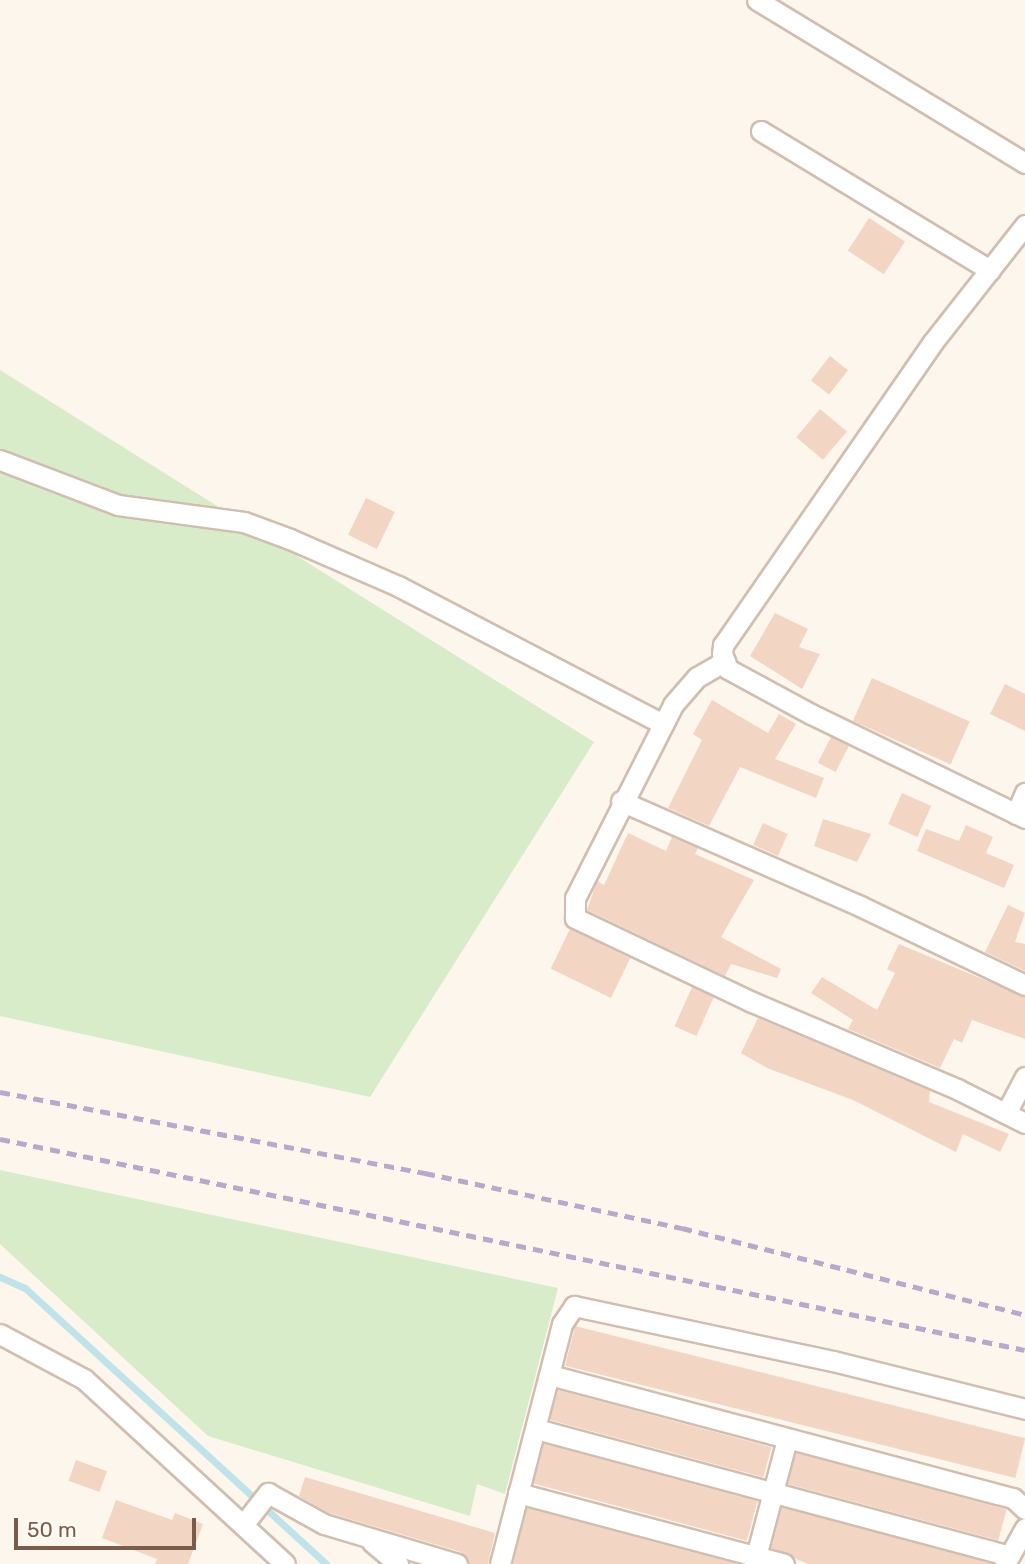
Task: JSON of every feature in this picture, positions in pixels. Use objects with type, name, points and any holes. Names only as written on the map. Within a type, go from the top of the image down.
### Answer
[{"type":"street","points":[[757,0],[1025,163]]},
{"type":"street","points":[[761,131],[990,270]]},
{"type":"street","points":[[1025,225],[933,342],[723,645],[724,662],[728,669],[811,714],[1021,816],[1025,793]]},
{"type":"street","points":[[0,460],[118,505],[234,520],[290,539],[398,586],[663,724]]},
{"type":"street","points":[[724,662],[697,677],[663,724],[621,801],[575,898],[572,908],[582,924],[1006,1113],[1025,1124]]},
{"type":"street","points":[[621,801],[860,906],[1025,985]]},
{"type":"street","points":[[1006,1113],[1025,1077]]},
{"type":"street","points":[[500,1564],[569,1308],[582,1304],[1025,1409]]},
{"type":"street","points":[[0,1334],[85,1379],[285,1564]]},
{"type":"street","points":[[550,1375],[1013,1498],[1025,1509]]},
{"type":"street","points":[[536,1429],[773,1492],[1006,1560],[1025,1528]]},
{"type":"street","points":[[755,1560],[788,1439]]},
{"type":"street","points":[[518,1493],[755,1560],[784,1564]]},
{"type":"street","points":[[243,1525],[264,1496],[324,1524],[457,1564]]},
{"type":"street","points":[[366,1537],[398,1564]]},
{"type":"green space","points":[[0,370],[594,742],[370,1097],[0,1016]]},
{"type":"green space","points":[[0,1170],[558,1288],[505,1494],[477,1484],[470,1516],[208,1436],[0,1244]]},
{"type":"building","points":[[869,218],[905,241],[884,274],[848,251]]},
{"type":"building","points":[[830,356],[848,370],[829,395],[811,380]]},
{"type":"building","points":[[820,409],[847,431],[823,460],[796,437]]},
{"type":"building","points":[[366,498],[395,512],[377,549],[348,535]]},
{"type":"building","points":[[775,613],[808,629],[799,647],[820,654],[802,689],[750,656]]},
{"type":"building","points":[[872,678],[970,722],[951,764],[853,721]]},
{"type":"building","points":[[1005,684],[1025,694],[1025,731],[990,714]]},
{"type":"building","points":[[712,700],[768,733],[779,714],[796,724],[775,759],[824,778],[816,798],[740,767],[709,826],[668,808],[702,740],[693,734]]},
{"type":"building","points":[[831,737],[849,746],[836,772],[818,763]]},
{"type":"building","points":[[902,793],[931,806],[917,837],[888,824]]},
{"type":"building","points":[[823,819],[871,834],[857,862],[814,846]]},
{"type":"building","points":[[763,823],[788,834],[778,856],[753,845]]},
{"type":"building","points":[[966,825],[993,837],[986,853],[1014,865],[1004,888],[917,851],[926,829],[959,841]]},
{"type":"building","points":[[628,833],[666,851],[672,837],[698,848],[695,854],[754,880],[721,937],[781,969],[777,978],[731,964],[725,976],[587,910],[597,881],[604,885]]},
{"type":"building","points":[[1008,905],[1025,913],[1015,942],[1025,944],[1025,971],[985,952]]},
{"type":"building","points":[[570,929],[630,958],[611,998],[551,969]]},
{"type":"building","points":[[899,944],[1025,997],[1025,1039],[972,1020],[962,1043],[954,1039],[940,1068],[848,1029],[853,1020],[811,993],[822,977],[877,1010],[895,973],[887,969]]},
{"type":"building","points":[[692,987],[714,997],[696,1036],[675,1026]]},
{"type":"building","points":[[758,1018],[930,1091],[929,1102],[1009,1134],[1000,1152],[963,1134],[956,1152],[853,1100],[767,1068],[741,1053]]},
{"type":"building","points":[[575,1326],[1025,1438],[1015,1478],[565,1366]]},
{"type":"building","points":[[558,1390],[771,1447],[763,1477],[550,1420]]},
{"type":"building","points":[[544,1444],[757,1501],[747,1541],[533,1484]]},
{"type":"building","points":[[796,1453],[1007,1509],[998,1540],[788,1484]]},
{"type":"building","points":[[76,1460],[107,1471],[99,1492],[68,1481]]},
{"type":"building","points":[[305,1477],[495,1533],[488,1564],[469,1564],[461,1552],[329,1513],[299,1496]]},
{"type":"building","points":[[116,1500],[172,1520],[175,1513],[203,1524],[188,1564],[155,1564],[157,1559],[102,1538]]},
{"type":"building","points":[[782,1507],[993,1564],[808,1564],[771,1548]]},
{"type":"building","points":[[527,1508],[737,1564],[513,1564]]},
{"type":"waterway","points":[[0,1277],[25,1288],[326,1564]]},
{"type":"railway","points":[[0,1092],[425,1173],[682,1228],[1025,1315]]},
{"type":"railway","points":[[0,1139],[1025,1350]]}]
